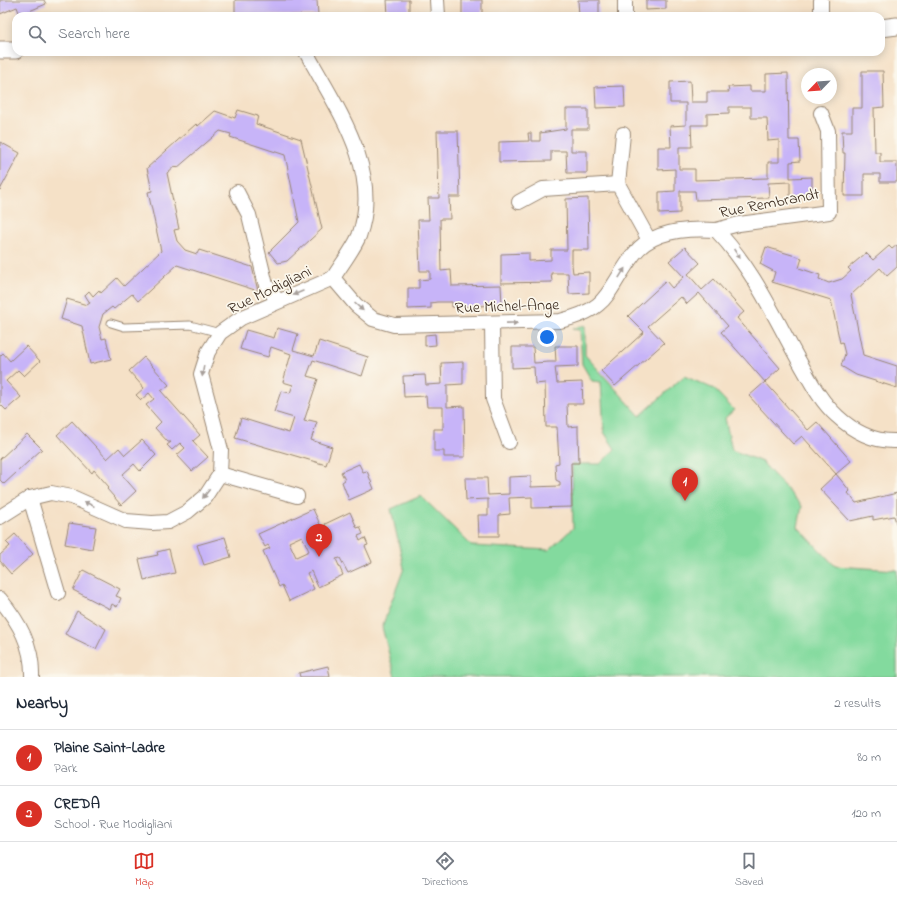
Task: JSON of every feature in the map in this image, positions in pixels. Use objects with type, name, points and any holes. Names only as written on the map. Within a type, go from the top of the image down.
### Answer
[{"type":"street","points":[[437,0],[438,12]]},
{"type":"street","points":[[625,0],[625,12]]},
{"type":"street","points":[[821,0],[821,12]]},
{"type":"street","points":[[885,28],[897,26]]},
{"type":"street","points":[[0,50],[12,50]]},
{"type":"street","points":[[308,56],[345,123],[360,160],[366,186],[364,213],[358,237],[334,278]]},
{"type":"street","name":"Rue Rembrandt","points":[[716,230],[739,224],[829,212],[828,131],[821,113]]},
{"type":"street","points":[[623,134],[618,184],[649,240]]},
{"type":"street","points":[[520,202],[543,189],[618,184]]},
{"type":"street","points":[[237,192],[249,215],[266,286],[278,301]]},
{"type":"street","name":"Rue Michel-Ange","points":[[334,278],[356,305],[373,318],[394,325],[560,322],[590,311],[607,297],[634,253],[649,240],[664,234],[697,229],[716,230]]},
{"type":"street","points":[[716,230],[731,246],[746,268],[819,396],[836,416],[852,428],[871,438],[897,441]]},
{"type":"street","name":"Rue Modigliani","points":[[0,517],[30,498],[51,493],[72,497],[126,521],[152,523],[168,522],[188,512],[205,497],[220,474],[222,450],[201,374],[208,352],[220,333],[242,318],[278,301],[334,278]]},
{"type":"street","points":[[492,323],[493,399],[509,442]]},
{"type":"street","points":[[220,474],[297,496]]},
{"type":"street","points":[[30,498],[58,593]]},
{"type":"street","points":[[0,599],[17,620],[27,639],[32,677]]},
{"type":"lane","name":"Rue Modigliani","points":[[111,323],[124,327],[190,325],[220,333]]},
{"type":"green space","points":[[585,325],[585,355],[640,416],[684,376],[714,389],[734,410],[725,418],[732,450],[762,462],[802,506],[798,527],[835,566],[897,570],[897,677],[395,677],[382,627],[404,568],[391,509],[421,496],[472,546],[549,550],[573,528],[572,464],[600,464],[615,449],[604,432],[601,382],[592,381],[582,364],[580,330],[572,329]]},
{"type":"building","points":[[0,0],[44,0],[46,4],[27,12],[19,12],[17,7],[0,14]]},
{"type":"building","points":[[235,0],[317,0],[318,12],[235,12]]},
{"type":"building","points":[[387,0],[409,0],[409,12],[388,12]]},
{"type":"building","points":[[462,0],[482,0],[482,12],[462,12]]},
{"type":"building","points":[[578,0],[599,0],[599,12],[579,12]]},
{"type":"building","points":[[646,0],[666,0],[666,9],[646,10]]},
{"type":"building","points":[[862,71],[883,71],[884,107],[874,108],[875,152],[880,152],[880,162],[897,162],[897,182],[880,182],[880,174],[864,174],[864,196],[844,196],[845,153],[843,153],[842,131],[852,131],[852,108],[862,108]]},
{"type":"building","points":[[788,73],[789,140],[799,140],[800,161],[790,162],[790,178],[812,177],[812,197],[790,198],[790,182],[768,183],[769,198],[696,200],[695,191],[680,191],[680,213],[659,214],[659,192],[675,191],[675,169],[658,170],[658,147],[671,147],[670,126],[686,125],[686,103],[670,103],[670,82],[690,81],[691,102],[707,102],[707,92],[729,92],[728,87],[750,86],[750,91],[766,91],[766,74]],"holes":[[[729,107],[751,107],[751,118],[767,118],[768,141],[779,140],[779,162],[768,162],[768,178],[695,180],[695,169],[679,169],[679,147],[692,147],[691,125],[707,125],[707,114],[729,113]]]},
{"type":"building","points":[[624,86],[625,107],[596,108],[595,87]]},
{"type":"building","points":[[566,109],[588,109],[588,129],[571,129],[571,151],[587,151],[587,173],[567,173],[566,151],[551,151],[551,161],[499,162],[499,142],[529,141],[528,133],[531,133],[531,141],[540,141],[540,133],[566,129]]},
{"type":"building","points":[[238,110],[258,116],[256,124],[301,139],[322,229],[287,261],[278,263],[269,252],[299,222],[285,155],[230,137],[231,134],[220,131],[177,168],[175,166],[167,173],[179,229],[174,230],[177,241],[185,250],[197,254],[199,250],[252,267],[258,291],[177,265],[138,301],[132,294],[114,309],[112,307],[103,314],[99,327],[102,339],[106,338],[111,359],[90,364],[82,326],[61,319],[67,299],[87,305],[90,303],[85,295],[89,291],[93,296],[99,290],[101,293],[117,278],[124,286],[161,251],[148,192],[152,191],[147,168],[196,124],[198,126],[215,111],[235,118]]},
{"type":"building","points":[[437,131],[458,131],[460,197],[449,197],[450,219],[440,219],[441,271],[451,270],[452,286],[501,285],[502,305],[452,307],[452,302],[437,302],[431,303],[431,308],[408,309],[408,288],[419,288],[419,280],[430,279],[430,271],[420,271],[418,220],[429,220],[428,198],[439,198]]},
{"type":"building","points":[[0,142],[20,153],[0,190]]},
{"type":"building","points":[[588,198],[589,250],[572,250],[572,265],[573,273],[589,272],[589,293],[569,294],[568,273],[551,273],[552,282],[501,283],[501,254],[529,253],[529,261],[551,260],[551,250],[567,250],[566,199]]},
{"type":"building","points":[[897,245],[897,267],[887,276],[880,268],[851,295],[863,355],[897,366],[897,388],[856,375],[841,366],[845,354],[842,342],[840,343],[831,300],[772,282],[775,272],[760,264],[766,247],[802,258],[799,268],[820,275],[819,279],[829,283],[842,279],[851,271],[848,268],[866,253],[873,260],[889,246],[892,249]]},
{"type":"building","points":[[685,247],[700,263],[688,274],[702,290],[714,279],[744,312],[737,318],[780,368],[765,382],[721,332],[728,326],[699,293],[687,304],[681,297],[648,326],[664,343],[615,386],[601,371],[644,332],[628,316],[666,281],[672,288],[684,277],[669,261]]},
{"type":"building","points":[[277,328],[298,334],[293,350],[314,356],[319,341],[368,357],[362,376],[313,360],[307,376],[318,379],[304,421],[308,422],[309,420],[317,422],[311,440],[332,447],[326,465],[235,438],[241,418],[289,433],[294,418],[274,412],[281,391],[290,393],[293,385],[283,382],[291,354],[271,347],[268,357],[240,349],[246,330],[274,338]]},
{"type":"building","points":[[435,334],[436,345],[425,346],[425,335]]},
{"type":"building","points":[[26,346],[40,361],[24,376],[18,370],[6,381],[21,397],[6,410],[0,404],[0,356],[3,353],[10,361]]},
{"type":"building","points":[[555,346],[578,346],[578,366],[555,367],[557,383],[582,382],[583,404],[567,404],[568,427],[578,426],[579,463],[571,463],[572,507],[532,508],[532,497],[509,498],[510,514],[499,515],[499,536],[479,536],[478,515],[488,515],[488,499],[466,500],[465,478],[487,478],[488,495],[509,494],[509,477],[531,476],[531,487],[560,486],[560,482],[556,480],[555,464],[559,463],[557,427],[546,427],[545,383],[535,384],[534,367],[512,368],[512,347],[533,347],[534,363],[556,362]]},
{"type":"building","points":[[144,357],[169,385],[161,391],[200,435],[193,441],[208,457],[192,471],[177,455],[185,448],[180,443],[172,450],[167,445],[171,442],[168,442],[155,428],[161,422],[146,405],[154,399],[149,393],[141,400],[136,395],[144,388],[129,371]]},
{"type":"building","points":[[463,362],[463,384],[447,385],[447,407],[464,406],[465,457],[444,457],[444,451],[434,451],[434,429],[443,429],[443,407],[427,407],[426,396],[404,397],[403,376],[425,375],[426,385],[442,384],[441,363]]},
{"type":"building","points":[[765,382],[808,430],[817,422],[851,461],[836,474],[802,436],[793,444],[749,396]]},
{"type":"building","points":[[72,421],[107,459],[119,448],[125,455],[142,440],[156,455],[140,471],[134,464],[122,475],[136,491],[121,505],[107,489],[109,487],[94,470],[92,473],[57,435]]},
{"type":"building","points":[[27,434],[42,449],[4,484],[0,480],[0,459]]},
{"type":"building","points":[[359,464],[363,472],[367,471],[374,489],[349,500],[342,482],[345,480],[341,472]]},
{"type":"building","points":[[836,474],[850,491],[848,493],[856,503],[897,493],[897,526],[894,516],[873,520],[873,516],[850,521],[820,489]]},
{"type":"building","points":[[313,509],[328,542],[332,540],[325,524],[350,512],[357,528],[360,527],[363,534],[358,536],[360,541],[365,538],[368,545],[365,546],[372,562],[348,573],[340,558],[336,559],[343,575],[318,587],[311,571],[307,573],[314,589],[289,601],[282,585],[279,587],[263,551],[270,548],[268,545],[265,547],[258,534]],"holes":[[[302,536],[309,551],[296,557],[289,542]]]},
{"type":"building","points":[[69,523],[96,527],[92,549],[65,544]]},
{"type":"building","points":[[15,534],[33,554],[11,574],[0,561],[0,555],[10,546],[6,542]]},
{"type":"building","points":[[225,537],[231,557],[204,565],[197,545]]},
{"type":"building","points":[[169,549],[175,573],[144,580],[139,559],[158,555],[157,552]]},
{"type":"building","points":[[83,570],[120,589],[116,596],[121,598],[117,607],[112,604],[110,609],[73,590]]},
{"type":"building","points":[[77,611],[106,629],[96,649],[65,634]]},
{"type":"building","points":[[328,666],[330,677],[300,677],[299,673]]},
{"type":"place","name":"Plaine Saint-Ladre","points":[[685,501]]},
{"type":"place","name":"CREDA","points":[[319,557]]}]
